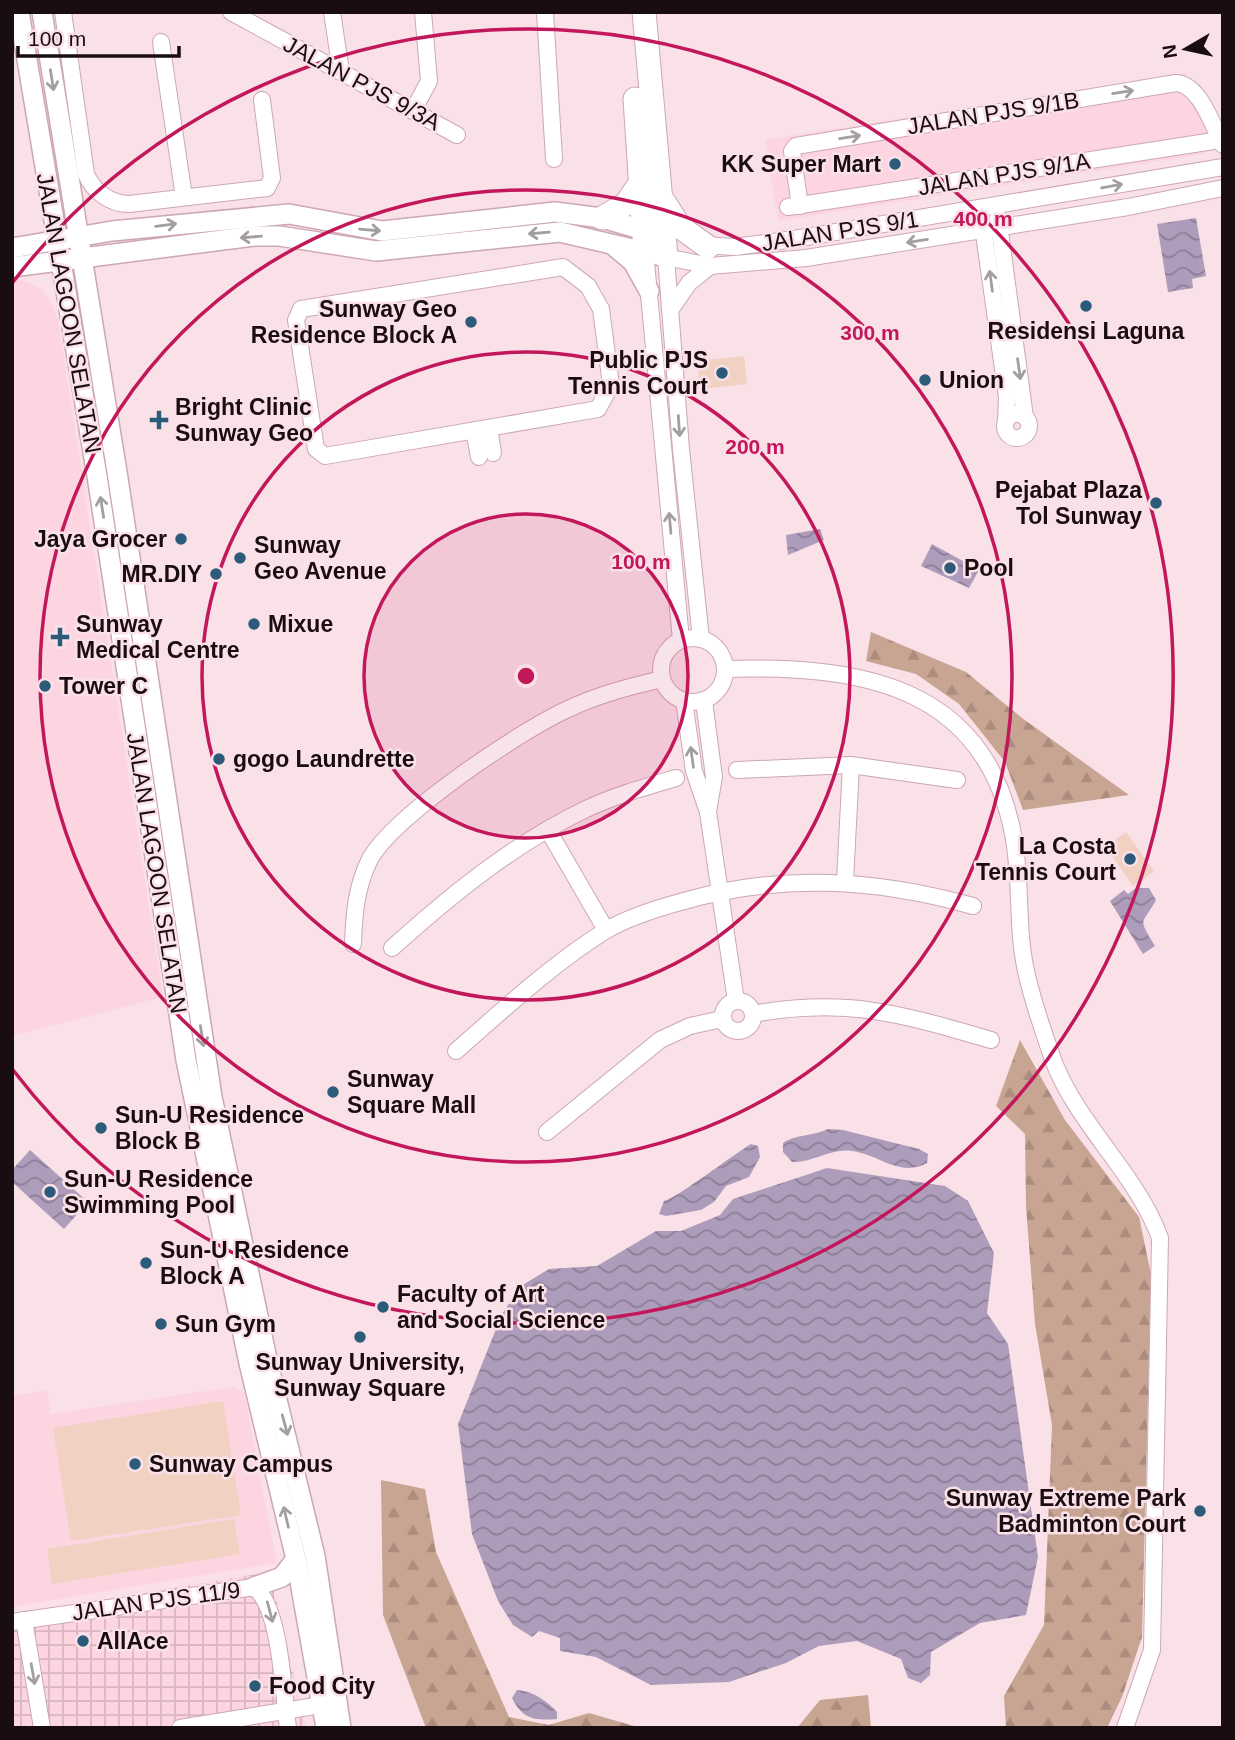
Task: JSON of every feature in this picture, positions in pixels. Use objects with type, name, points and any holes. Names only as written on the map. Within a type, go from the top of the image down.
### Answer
[{"type":"highway","points":[[628,12],[641,182],[655,243]]},
{"type":"highway","points":[[644,12],[661,196],[655,243]]},
{"type":"highway","points":[[602,218],[626,204],[641,182]]},
{"type":"highway","points":[[661,196],[680,227],[709,257]]},
{"type":"main road","name":"JALAN LAGOON SELATAN","points":[[19,12],[103,513],[186,1060],[258,1361],[315,1556],[330,1703],[326,1728]]},
{"type":"main road","name":"JALAN LAGOON SELATAN","points":[[42,12],[210,1085],[258,1361],[296,1559],[330,1703],[341,1728]]},
{"type":"main road","points":[[70,191],[81,209],[112,231]]},
{"type":"main road","points":[[18,257],[38,233],[49,201]]},
{"type":"main road","points":[[57,251],[78,236],[289,214],[382,231],[555,212],[602,218],[655,243]]},
{"type":"main road","points":[[18,257],[57,251],[81,256],[254,236],[308,240],[369,251],[545,232],[569,233],[607,241],[655,243]]},
{"type":"main road","points":[[607,241],[633,262],[649,291]]},
{"type":"main road","points":[[87,292],[99,271],[122,252]]},
{"type":"main road","points":[[18,257],[49,273],[65,296]]},
{"type":"main road","points":[[254,1587],[282,1577],[296,1559]]},
{"type":"street","points":[[63,12],[90,183],[120,204],[261,190],[271,184],[262,100]]},
{"type":"street","points":[[331,12],[341,72]]},
{"type":"street","points":[[413,111],[429,80],[423,12]]},
{"type":"street","points":[[545,12],[554,159]]},
{"type":"street","name":"JALAN PJS 9/3A","points":[[238,14],[457,135]]},
{"type":"street","points":[[160,42],[184,197]]},
{"type":"street","name":"JALAN PJS 9/1B","points":[[794,207],[792,151],[796,146],[1163,85],[1183,83],[1191,88],[1222,143]]},
{"type":"street","name":"JALAN PJS 9/1A","points":[[794,207],[1222,143]]},
{"type":"street","points":[[1069,164],[1074,193]]},
{"type":"street","name":"JALAN PJS 9/1","points":[[709,257],[759,244],[1223,167]]},
{"type":"street","name":"JALAN PJS 9/1","points":[[655,243],[709,257],[806,258],[992,229],[1223,188]]},
{"type":"street","points":[[989,206],[1007,397],[1006,421],[1014,414],[1026,417],[992,229]]},
{"type":"street","points":[[655,243],[649,291],[681,640]]},
{"type":"street","points":[[655,243],[671,309],[681,449],[701,639]]},
{"type":"street","points":[[671,309],[709,257]]},
{"type":"street","points":[[563,267],[588,286],[601,309],[611,385],[598,409],[481,429],[325,456],[316,449],[296,320],[301,309],[563,267]]},
{"type":"street","points":[[481,429],[486,455]]},
{"type":"street","points":[[701,639],[715,647],[725,669],[719,688],[704,701],[684,701],[670,693],[662,679],[660,669],[666,652],[681,640],[701,639]]},
{"type":"street","points":[[725,669],[760,668],[872,680],[915,695],[950,718],[976,743],[1001,790],[1014,835],[1026,971],[1053,1060],[1092,1132],[1150,1209],[1160,1238],[1162,1282],[1152,1650],[1125,1728]]},
{"type":"street","points":[[353,944],[354,906],[369,861],[378,847],[428,801],[527,730],[565,710],[606,693],[662,679]]},
{"type":"street","points":[[684,701],[694,771],[708,812],[736,1000]]},
{"type":"street","points":[[704,701],[714,777],[708,812]]},
{"type":"street","points":[[737,770],[851,765],[957,780]]},
{"type":"street","points":[[845,881],[851,765]]},
{"type":"street","points":[[391,948],[460,888],[513,849],[585,809],[676,778]]},
{"type":"street","points":[[548,830],[606,930]]},
{"type":"street","points":[[456,1051],[527,988],[606,930],[661,907],[720,891],[774,882],[845,881],[931,894],[972,906]]},
{"type":"street","points":[[736,1000],[748,1004],[753,1014],[750,1025],[741,1031],[730,1029],[722,1019],[727,1005],[736,1000]]},
{"type":"street","points":[[753,1014],[799,1006],[848,1006],[911,1016],[991,1040]]},
{"type":"street","points":[[547,1132],[660,1040],[690,1026],[722,1019]]},
{"type":"street","name":"JALAN PJS 11/9","points":[[18,1621],[254,1587],[261,1592],[270,1610],[288,1728]]},
{"type":"street","points":[[18,1621],[42,1728]]},
{"type":"street","points":[[180,1728],[330,1703]]},
{"type":"shaded area","points":[[1186,73],[1223,136],[1223,145],[1203,154],[778,221],[765,140]]},
{"type":"shaded area","name":"Sunway Medical Centre","points":[[14,277],[39,287],[50,301],[58,320],[163,997],[12,1036]]},
{"type":"shaded area","name":"Public PJS Tennis Court","points":[[744,356],[747,384],[700,389],[697,361]]},
{"type":"shaded area","name":"La Costa Tennis Court","points":[[1126,832],[1154,871],[1133,886],[1106,847]]},
{"type":"shaded area","name":"Sunway Campus","points":[[232,1387],[244,1392],[277,1563],[12,1607],[12,1396],[47,1390],[51,1414]]},
{"type":"shaded area","points":[[223,1401],[241,1515],[71,1541],[53,1428]]},
{"type":"shaded area","points":[[234,1519],[240,1554],[52,1584],[47,1549]]},
{"type":"shaded area","points":[[270,1572],[306,1728],[12,1728],[12,1615]]},
{"type":"green space","points":[[871,632],[966,672],[1022,718],[1129,795],[1023,810],[1005,762],[959,704],[916,674],[866,661]]},
{"type":"green space","points":[[1020,1040],[1065,1120],[1139,1217],[1151,1274],[1142,1637],[1122,1697],[1107,1728],[1006,1728],[1004,1696],[1044,1625],[1052,1425],[1035,1324],[1026,1206],[1025,1134],[996,1106]]},
{"type":"green space","points":[[381,1480],[425,1489],[436,1552],[509,1717],[549,1725],[589,1713],[641,1728],[426,1728],[383,1615]]},
{"type":"green space","points":[[868,1695],[871,1728],[797,1728],[820,1700]]},
{"type":"water","points":[[1196,218],[1206,276],[1192,279],[1193,288],[1168,292],[1157,224]]},
{"type":"water","points":[[820,529],[824,540],[788,555],[786,535]]},
{"type":"water","name":"Pool","points":[[932,544],[979,570],[969,588],[921,566]]},
{"type":"water","points":[[1136,888],[1149,888],[1156,900],[1143,922],[1155,946],[1143,954],[1110,901],[1124,890],[1128,894]]},
{"type":"water","points":[[828,1129],[843,1130],[919,1149],[928,1154],[927,1163],[917,1167],[898,1167],[852,1151],[829,1153],[792,1162],[783,1152],[783,1143],[788,1140]]},
{"type":"water","points":[[751,1144],[758,1146],[760,1157],[749,1177],[726,1186],[714,1202],[701,1210],[666,1216],[659,1214],[664,1201]]},
{"type":"water","name":"Sun-U Residence Swimming Pool","points":[[30,1150],[88,1202],[64,1229],[12,1182],[12,1170]]},
{"type":"water","points":[[827,1168],[945,1186],[968,1201],[994,1253],[987,1313],[1008,1344],[1038,1557],[1026,1615],[980,1623],[931,1652],[930,1675],[921,1683],[908,1678],[901,1659],[857,1641],[819,1646],[786,1663],[729,1682],[651,1685],[596,1657],[560,1651],[560,1638],[539,1631],[532,1637],[513,1625],[498,1601],[472,1534],[458,1424],[502,1314],[521,1286],[549,1269],[597,1266],[656,1231],[681,1231],[720,1215],[733,1199]]},
{"type":"water","points":[[517,1690],[529,1692],[544,1700],[557,1712],[557,1719],[542,1720],[525,1714],[512,1698]]},
{"type":"place","name":"KK Super Mart","points":[[895,164]]},
{"type":"place","name":"Residensi Laguna","points":[[1086,306]]},
{"type":"place","name":"Sunway Geo Residence Block A","points":[[471,322]]},
{"type":"place","name":"Public PJS Tennis Court","points":[[722,373]]},
{"type":"place","name":"Union","points":[[925,380]]},
{"type":"place","name":"Bright Clinic Sunway Geo","points":[[159,420]]},
{"type":"place","name":"Pejabat Plaza Tol Sunway","points":[[1156,503]]},
{"type":"place","name":"Jaya Grocer","points":[[181,539]]},
{"type":"place","name":"Sunway Geo Avenue","points":[[240,558]]},
{"type":"place","name":"Pool","points":[[950,568]]},
{"type":"place","name":"MR.DIY","points":[[216,574]]},
{"type":"place","name":"Mixue","points":[[254,624]]},
{"type":"place","name":"Sunway Medical Centre","points":[[60,637]]},
{"type":"place","name":"Tower C","points":[[45,686]]},
{"type":"place","name":"gogo Laundrette","points":[[219,759]]},
{"type":"place","name":"La Costa Tennis Court","points":[[1130,859]]},
{"type":"place","name":"Sunway Square Mall","points":[[333,1092]]},
{"type":"place","name":"Sun-U Residence Block B","points":[[101,1128]]},
{"type":"place","name":"Sun-U Residence Swimming Pool","points":[[50,1192]]},
{"type":"place","name":"Sun-U Residence Block A","points":[[146,1263]]},
{"type":"place","name":"Faculty of Art and Social Science","points":[[383,1307]]},
{"type":"place","name":"Sun Gym","points":[[161,1324]]},
{"type":"place","name":"Sunway University, Sunway Square","points":[[360,1337]]},
{"type":"place","name":"Sunway Campus","points":[[135,1464]]},
{"type":"place","name":"Sunway Extreme Park Badminton Court","points":[[1200,1511]]},
{"type":"place","name":"AllAce","points":[[83,1641]]},
{"type":"place","name":"Food City","points":[[255,1686]]}]
